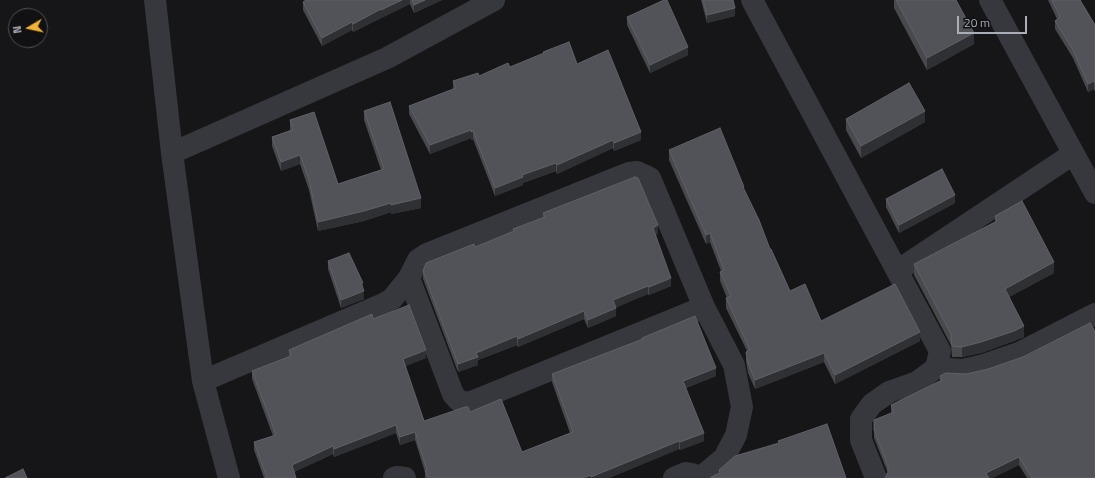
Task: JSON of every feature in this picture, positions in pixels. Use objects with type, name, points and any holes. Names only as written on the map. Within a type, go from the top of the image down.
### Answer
[{"type":"street","points":[[155,0],[172,154],[203,381],[229,478]]},
{"type":"street","points":[[172,154],[387,58],[494,0]]},
{"type":"street","points":[[752,0],[940,351],[936,368],[917,382],[889,392],[872,404],[861,419],[861,440],[876,478]]},
{"type":"street","points":[[990,0],[1095,193]]},
{"type":"street","points":[[897,271],[1073,154]]},
{"type":"street","points":[[203,381],[392,299],[409,278],[418,260],[426,254],[629,173],[637,172],[650,178],[704,307],[734,365],[742,407],[736,435],[724,458],[701,478],[686,473],[674,478]]},
{"type":"street","points":[[409,278],[453,394],[458,400],[466,403],[704,307]]},
{"type":"street","points":[[936,368],[963,370],[984,365],[1018,353],[1095,314]]},
{"type":"street","points":[[394,478],[405,478]]},
{"type":"building","points":[[306,0],[402,0],[353,24],[352,22],[322,38],[303,2]]},
{"type":"building","points":[[412,0],[425,0],[414,5]]},
{"type":"building","points":[[667,0],[688,47],[650,65],[627,17]]},
{"type":"building","points":[[703,0],[733,0],[735,8],[707,15]]},
{"type":"building","points":[[896,0],[956,0],[974,33],[927,58]]},
{"type":"building","points":[[1052,0],[1080,0],[1095,25],[1095,83],[1094,81],[1088,84],[1073,50],[1055,21],[1060,17]]},
{"type":"building","points":[[569,42],[577,64],[608,50],[641,132],[614,143],[613,140],[557,165],[556,163],[522,175],[523,177],[495,188],[473,131],[471,132],[471,130],[430,145],[409,106],[456,88],[453,81],[478,73],[479,76],[508,63],[510,67]]},
{"type":"building","points":[[909,83],[925,111],[861,146],[846,119]]},
{"type":"building","points":[[390,102],[421,198],[391,205],[391,203],[318,222],[309,180],[300,155],[281,162],[272,137],[293,130],[290,120],[314,112],[338,184],[384,169],[364,111]]},
{"type":"building","points":[[720,128],[743,187],[790,291],[805,284],[821,321],[895,284],[920,332],[835,375],[824,353],[755,380],[748,363],[746,352],[750,350],[726,298],[731,296],[720,272],[724,270],[710,233],[706,235],[669,150]]},
{"type":"building","points":[[942,169],[955,195],[899,225],[886,199]]},
{"type":"building","points":[[635,177],[638,178],[658,225],[653,228],[671,278],[613,300],[616,308],[588,320],[584,311],[518,339],[517,336],[476,353],[478,357],[458,364],[423,271],[426,263],[474,244],[475,247],[514,231],[513,229],[545,217],[543,213]]},
{"type":"building","points":[[1022,201],[1054,262],[1005,289],[1024,326],[981,342],[962,347],[952,346],[951,334],[914,264],[997,221],[995,216]]},
{"type":"building","points":[[349,253],[363,283],[361,283],[364,291],[341,300],[328,261]]},
{"type":"building","points":[[409,305],[426,350],[403,359],[424,421],[465,407],[468,407],[470,412],[501,399],[522,452],[573,432],[552,374],[643,339],[642,338],[695,316],[716,368],[683,381],[704,433],[680,442],[679,441],[591,477],[591,475],[583,478],[429,478],[425,471],[427,470],[415,432],[400,437],[396,425],[334,449],[333,446],[292,465],[296,478],[267,478],[254,442],[276,435],[252,371],[291,356],[289,350],[372,314],[373,319]]},
{"type":"building","points":[[1090,323],[1095,331],[1095,478],[1032,478],[1019,457],[986,473],[989,478],[885,478],[888,472],[888,466],[874,430],[874,420],[894,412],[891,405],[942,380],[940,376],[946,373],[966,374],[988,369],[1023,357]]},
{"type":"building","points":[[827,424],[846,478],[710,478],[720,473],[719,470],[735,456],[779,443],[778,441]]},
{"type":"building","points":[[23,469],[27,478],[5,478]]}]
